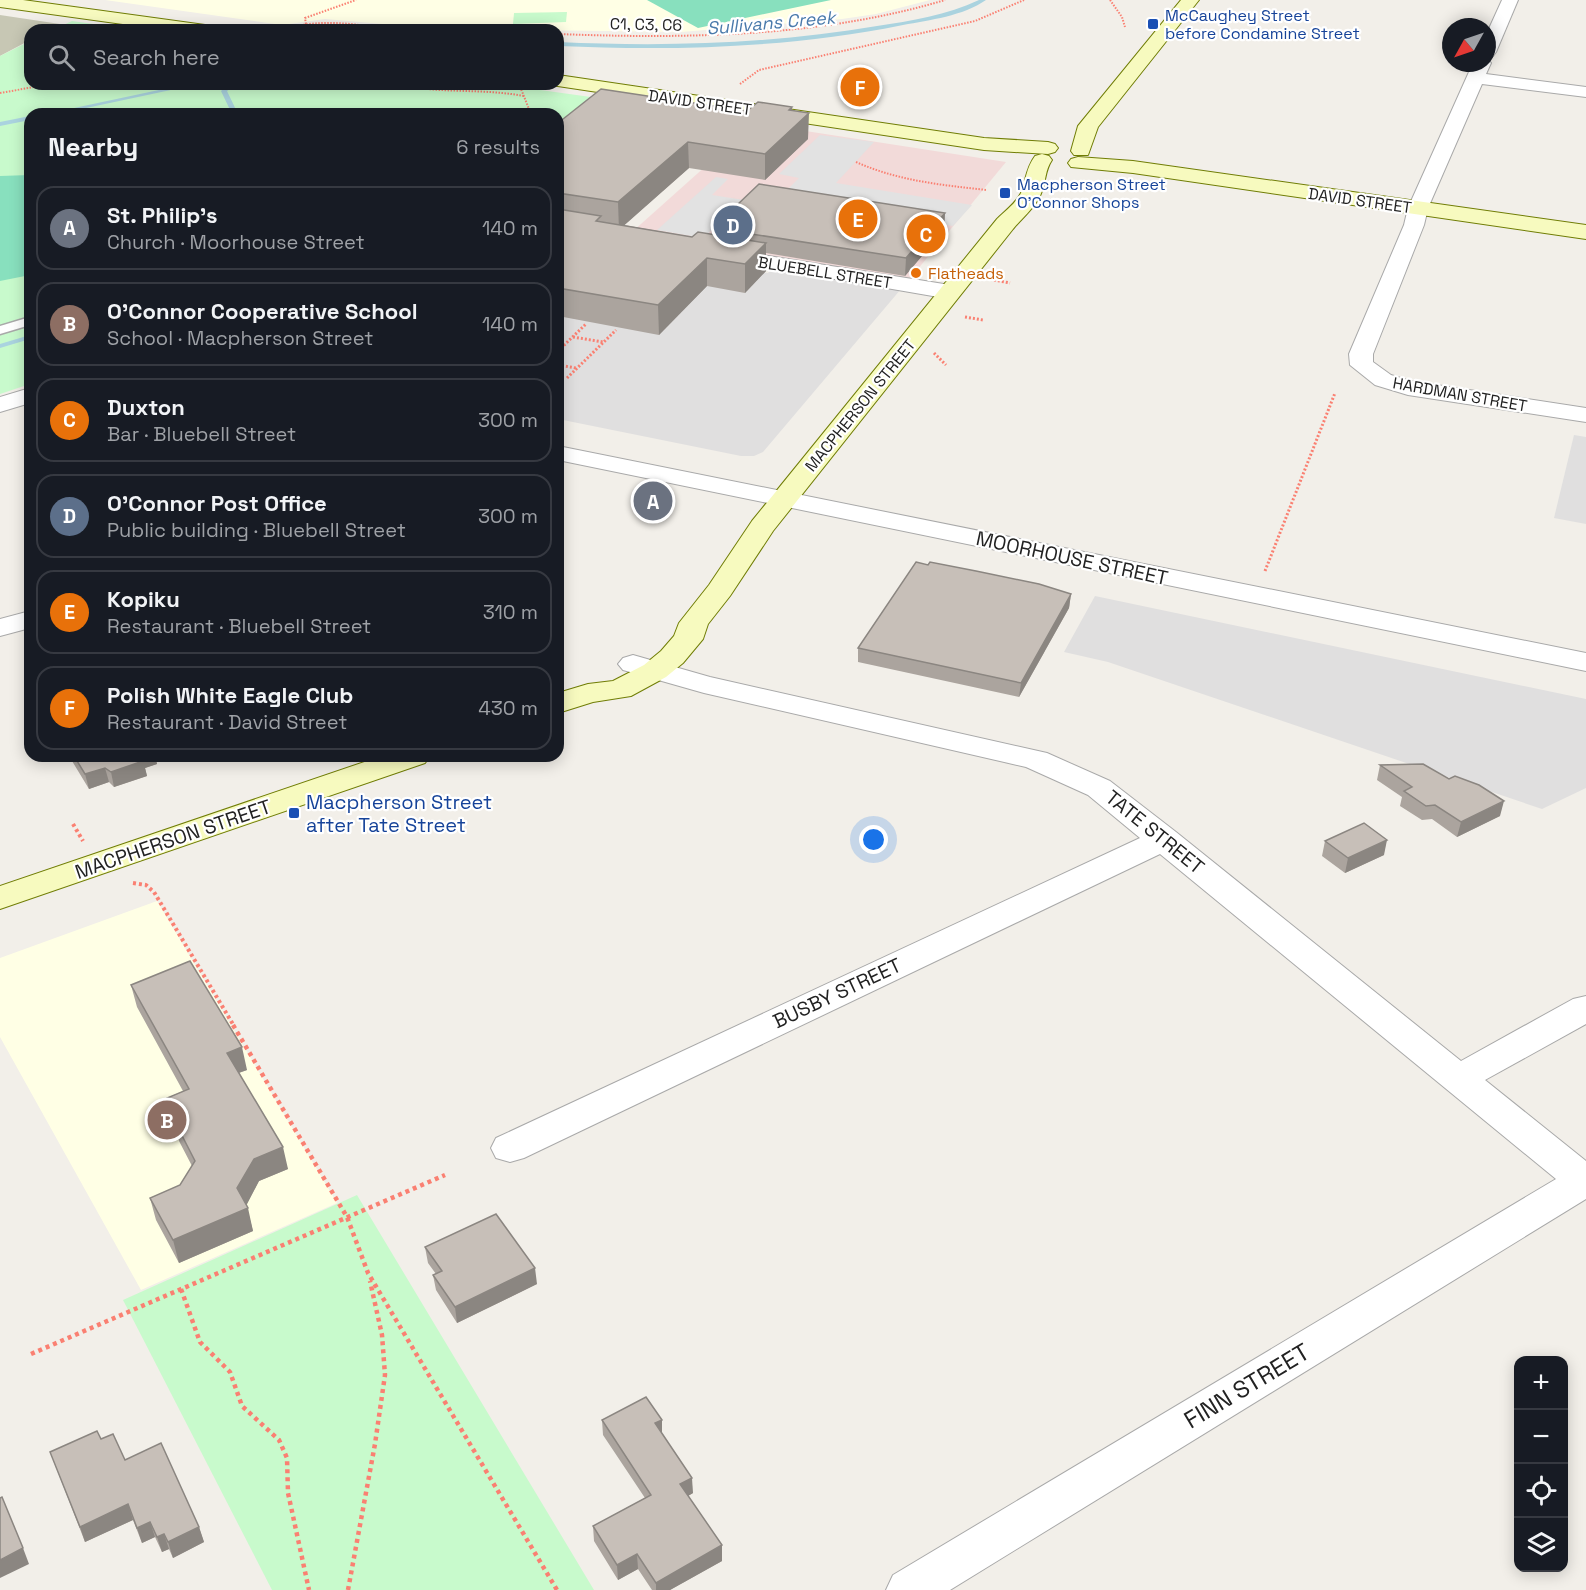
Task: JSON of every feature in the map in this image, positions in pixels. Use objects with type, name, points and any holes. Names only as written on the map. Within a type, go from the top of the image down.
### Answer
[{"type":"street","points":[[1045,153],[1088,126],[1190,0]]},
{"type":"street","points":[[1496,32],[1510,0]]},
{"type":"street","points":[[0,2],[162,24]]},
{"type":"street","points":[[1418,208],[1478,72]]},
{"type":"street","points":[[1489,72],[1586,92]]},
{"type":"street","name":"DAVID STREET","points":[[564,82],[1045,153],[1068,147],[1079,158],[1586,232]]},
{"type":"street","points":[[1079,158],[1088,126]]},
{"type":"street","name":"MACPHERSON STREET","points":[[1032,190],[1035,169],[1045,153]]},
{"type":"street","name":"MACPHERSON STREET","points":[[564,702],[588,693],[620,689],[644,667],[688,639],[694,623],[720,590],[762,527],[1032,190],[1079,158]]},
{"type":"street","name":"HARDMAN STREET","points":[[1418,208],[1414,225],[1361,354],[1362,365],[1383,380],[1408,387],[1586,415]]},
{"type":"street","name":"BLUEBELL STREET","points":[[704,252],[950,292]]},
{"type":"street","points":[[0,405],[24,397]]},
{"type":"street","name":"MOORHOUSE STREET","points":[[564,454],[1586,663]]},
{"type":"street","points":[[0,628],[24,621]]},
{"type":"street","name":"TATE STREET","points":[[644,667],[1036,760],[1099,788],[1585,1182]]},
{"type":"street","name":"MACPHERSON STREET","points":[[0,898],[397,762]]},
{"type":"street","name":"BUSBY STREET","points":[[510,1148],[1165,840]]},
{"type":"street","points":[[1459,1078],[1586,1008]]},
{"type":"street","name":"FINN STREET","points":[[909,1590],[1585,1182]]},
{"type":"lane","points":[[0,330],[24,323]]},
{"type":"path","points":[[306,24],[305,18],[356,0]]},
{"type":"path","name":"C1, C3, C6","points":[[564,34],[642,38],[708,36],[870,20],[924,8],[945,0]]},
{"type":"path","points":[[734,88],[759,70],[975,21],[1024,0]]},
{"type":"path","points":[[1110,0],[1122,17],[1125,27]]},
{"type":"path","points":[[295,24],[344,24]]},
{"type":"path","points":[[0,93],[24,89]]},
{"type":"path","points":[[497,90],[524,96]]},
{"type":"path","points":[[522,90],[529,108]]},
{"type":"path","points":[[856,162],[883,174],[926,184],[987,190]]},
{"type":"path","points":[[564,345],[586,324]]},
{"type":"path","points":[[567,378],[616,330]]},
{"type":"path","points":[[573,337],[603,342]]},
{"type":"path","points":[[564,365],[577,368]]},
{"type":"path","points":[[1252,594],[1269,565],[1335,393]]},
{"type":"path","points":[[73,824],[88,850]]},
{"type":"path","points":[[154,892],[347,1217],[368,1274],[382,1335],[385,1375],[375,1444],[348,1590]]},
{"type":"path","points":[[31,1354],[445,1175]]},
{"type":"path","points":[[368,1274],[557,1590]]},
{"type":"path","points":[[182,1289],[200,1342],[230,1372],[242,1406],[279,1440],[287,1458],[288,1493],[309,1590]]},
{"type":"shaded area","points":[[105,0],[930,0],[876,14],[842,19],[681,32],[564,31],[564,24],[382,24],[325,19],[275,24]]},
{"type":"shaded area","points":[[0,15],[60,24],[24,24],[24,43],[0,56]]},
{"type":"shaded area","points":[[754,123],[1006,162],[908,281],[632,232]]},
{"type":"shaded area","points":[[820,135],[874,142],[836,183],[972,205],[953,226],[780,197],[799,178],[779,174]]},
{"type":"shaded area","points":[[716,177],[728,179],[712,195],[744,200],[703,238],[657,230]]},
{"type":"shaded area","points":[[564,238],[768,273],[773,267],[901,289],[763,452],[754,456],[741,456],[564,420]]},
{"type":"shaded area","points":[[1574,435],[1586,437],[1586,524],[1554,518]]},
{"type":"shaded area","points":[[1095,596],[1586,699],[1586,788],[1542,809],[1108,662],[1064,652]]},
{"type":"shaded area","points":[[157,901],[337,1203],[141,1290],[0,1037],[0,958]]},
{"type":"green space","points":[[647,0],[831,0],[698,28]]},
{"type":"green space","points":[[567,12],[566,22],[513,24],[514,13]]},
{"type":"green space","points":[[72,21],[93,24],[66,24]]},
{"type":"green space","points":[[24,44],[24,90],[541,90],[598,98],[564,125],[564,108],[24,108],[24,386],[0,394],[0,56]]},
{"type":"green space","points":[[24,175],[24,276],[0,281],[0,176]]},
{"type":"green space","points":[[357,1195],[594,1590],[272,1590],[123,1300]]},
{"type":"building","points":[[601,89],[747,111],[758,102],[792,107],[789,110],[809,113],[765,154],[688,142],[618,202],[564,194],[564,118]]},
{"type":"building","points":[[759,184],[945,213],[906,258],[713,228]]},
{"type":"building","points":[[564,210],[601,216],[596,221],[692,237],[698,232],[766,243],[745,264],[707,258],[658,305],[564,289]]},
{"type":"building","points":[[916,562],[928,565],[930,562],[1039,584],[1071,594],[1021,683],[858,648]]},
{"type":"building","points":[[78,762],[140,762],[111,772],[105,768],[85,774]]},
{"type":"building","points":[[1423,764],[1449,779],[1455,776],[1479,785],[1504,801],[1461,822],[1435,805],[1426,806],[1404,791],[1412,787],[1380,765]]},
{"type":"building","points":[[1364,823],[1387,840],[1348,858],[1325,841]]},
{"type":"building","points":[[190,961],[242,1047],[227,1053],[283,1147],[254,1159],[237,1188],[248,1208],[173,1240],[150,1198],[180,1185],[195,1161],[173,1118],[177,1116],[167,1098],[189,1089],[131,985]]},
{"type":"building","points":[[496,1214],[535,1268],[455,1307],[433,1275],[442,1271],[425,1247]]},
{"type":"building","points":[[646,1397],[662,1420],[655,1423],[692,1478],[680,1484],[722,1545],[656,1583],[637,1554],[617,1565],[593,1526],[651,1495],[602,1420]]},
{"type":"building","points":[[97,1431],[101,1439],[113,1434],[125,1460],[161,1443],[199,1527],[168,1542],[164,1534],[157,1537],[150,1522],[137,1528],[128,1504],[80,1527],[50,1452]]},
{"type":"building","points":[[2,1497],[23,1548],[0,1560],[0,1498]]},
{"type":"waterway","name":"Sullivans Creek","points":[[564,44],[643,47],[727,45],[811,38],[929,18],[962,9],[983,0]]},
{"type":"waterway","name":"Sullivans Creek","points":[[78,108],[167,90]]},
{"type":"waterway","points":[[225,90],[232,108]]},
{"type":"waterway","name":"Sullivans Creek","points":[[0,124],[24,119]]},
{"type":"waterway","points":[[0,346],[24,339]]},
{"type":"place","name":"McCaughey Street before Condamine Street","points":[[1153,24]]},
{"type":"place","name":"Polish White Eagle Club","points":[[860,87]]},
{"type":"place","name":"Macpherson Street O'Connor Shops","points":[[1005,193]]},
{"type":"place","name":"Kopiku","points":[[858,219]]},
{"type":"place","name":"O'Connor Post Office","points":[[733,225]]},
{"type":"place","name":"Duxton","points":[[926,234]]},
{"type":"place","name":"Flatheads","points":[[916,273]]},
{"type":"place","name":"St. Philip's","points":[[653,501]]},
{"type":"place","name":"Macpherson Street after Tate Street","points":[[294,813]]},
{"type":"place","name":"O'Connor Cooperative School","points":[[167,1120]]}]
